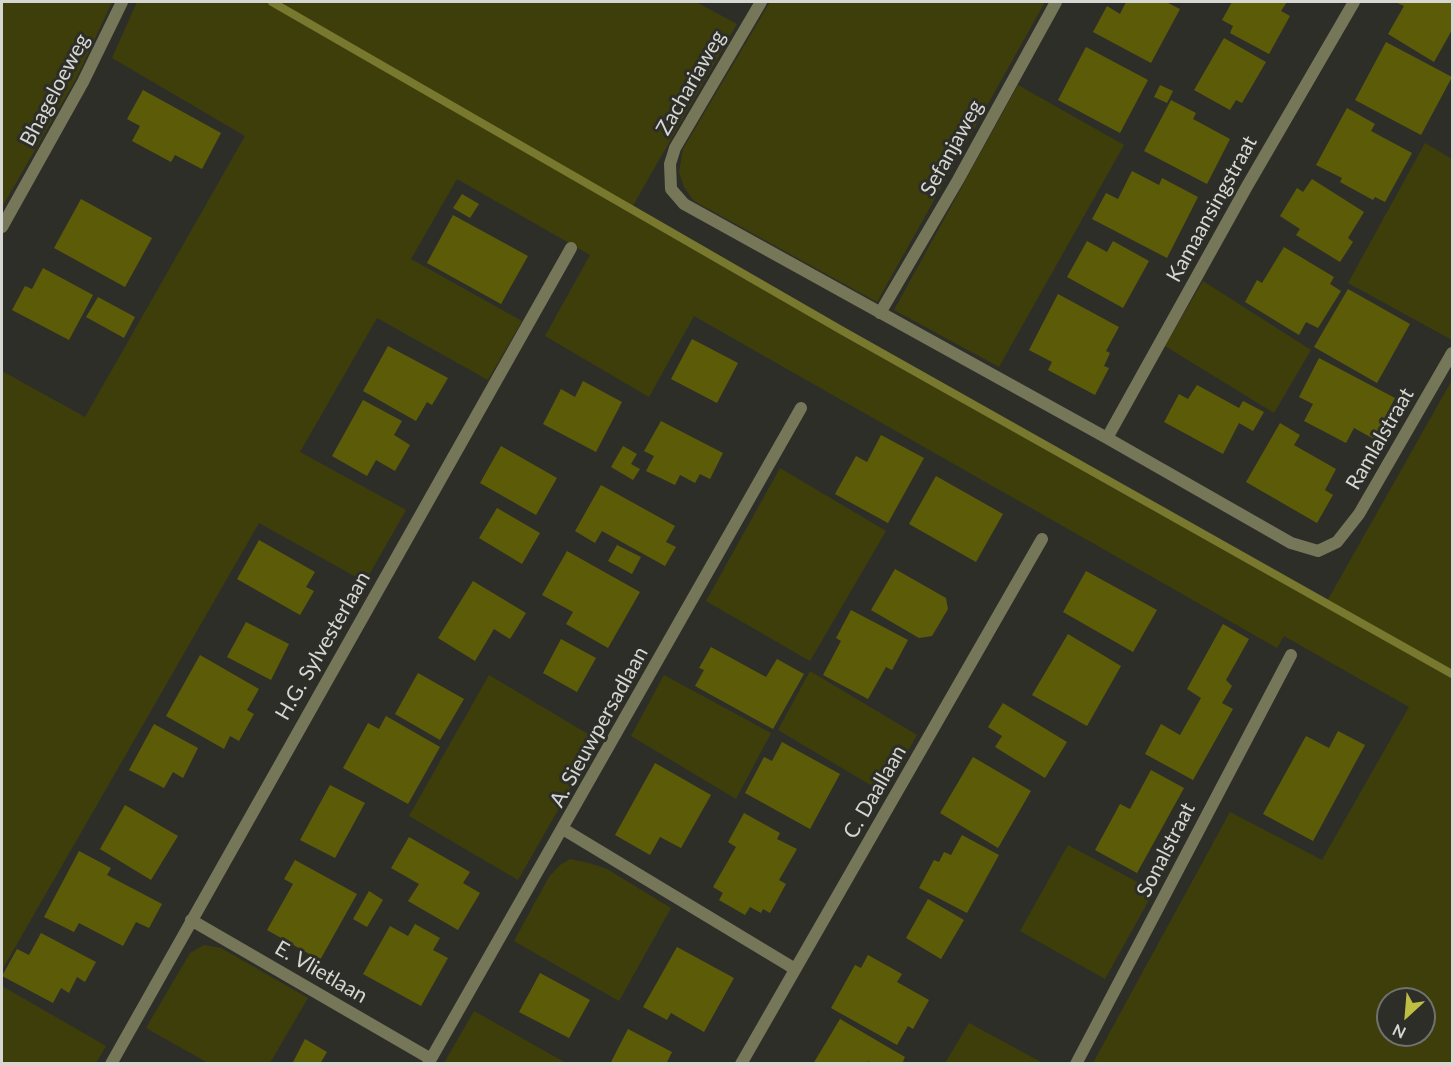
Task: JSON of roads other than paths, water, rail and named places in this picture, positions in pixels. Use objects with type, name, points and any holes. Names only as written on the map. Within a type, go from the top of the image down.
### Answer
[{"type":"street","name":"Bhageloeweg","points":[[2,227],[83,82],[122,2]]},
{"type":"street","name":"Zachariaweg","points":[[761,2],[675,148],[670,164],[671,189],[684,204],[880,313]]},
{"type":"street","name":"Sefanjaweg","points":[[880,313],[1056,2]]},
{"type":"street","name":"Kamaansingstraat","points":[[1107,438],[1246,188],[1354,2]]},
{"type":"street","name":"H.G. Sylvesterlaan","points":[[111,1064],[571,248]]},
{"type":"street","points":[[880,313],[1107,438]]},
{"type":"street","name":"Ramlalstraat","points":[[1107,438],[1291,543],[1318,551],[1337,542],[1359,514],[1452,353]]},
{"type":"street","name":"A. Sieuwpersadlaan","points":[[430,1061],[801,408]]},
{"type":"street","name":"C. Daallaan","points":[[741,1064],[1042,539]]},
{"type":"street","name":"Sonalstraat","points":[[1076,1064],[1291,655]]},
{"type":"street","points":[[563,829],[795,969]]},
{"type":"street","name":"E. Vlietlaan","points":[[191,920],[430,1061]]},
{"type":"waterway","points":[[272,2],[841,330],[1452,674]]}]
